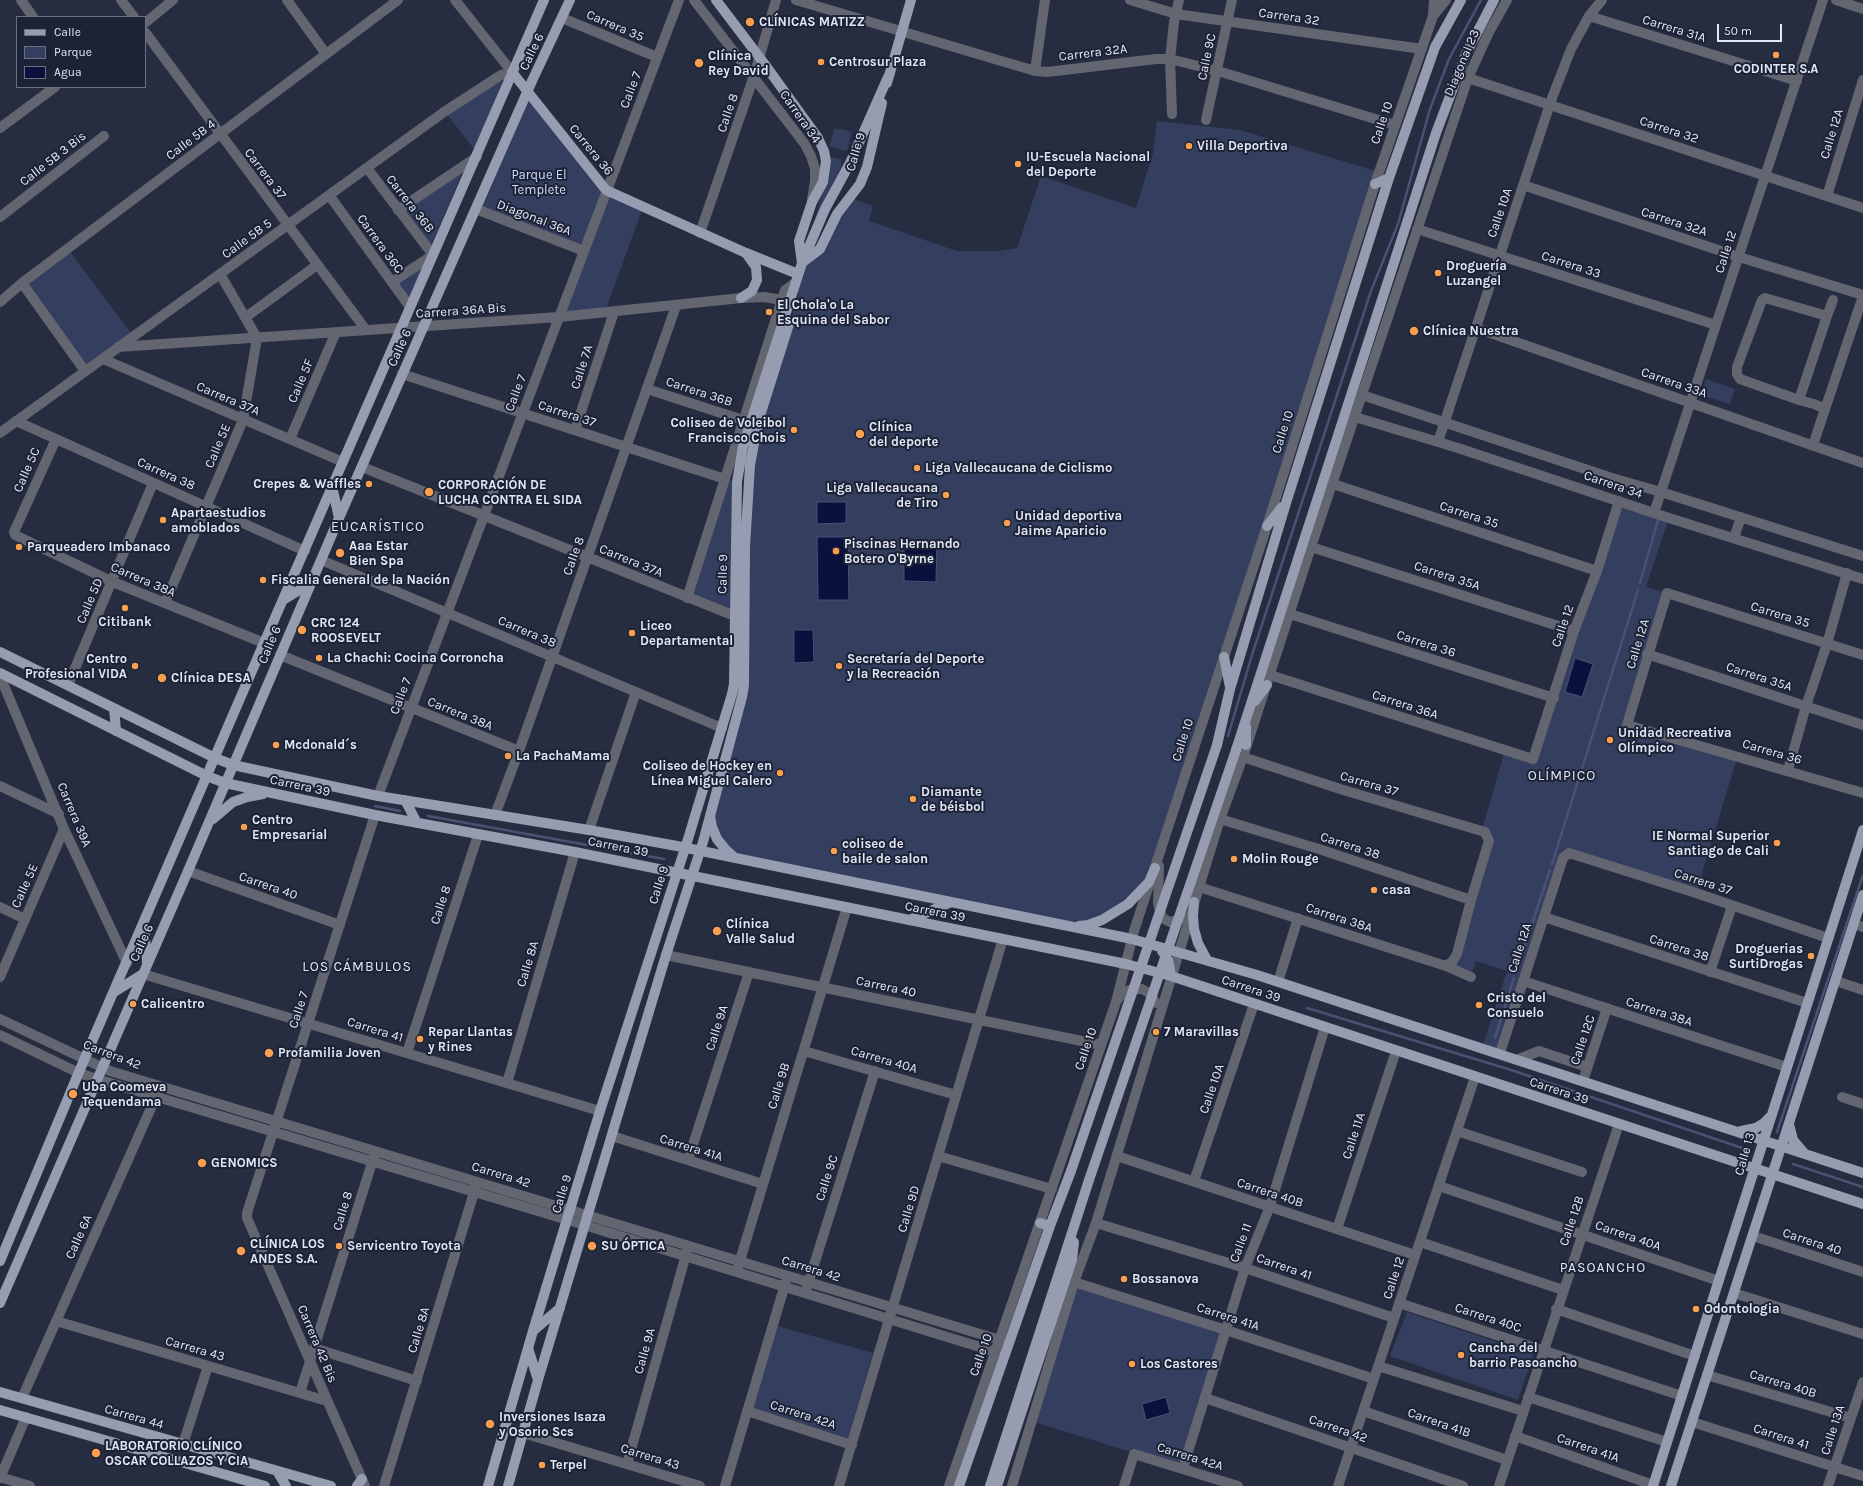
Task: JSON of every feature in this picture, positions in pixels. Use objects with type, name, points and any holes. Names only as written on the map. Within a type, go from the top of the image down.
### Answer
[{"type":"main road","name":"Calle 6","points":[[0,1261],[84,1060],[282,600],[305,551],[544,0]]},
{"type":"main road","name":"Calle 6","points":[[0,1303],[188,871],[339,518],[527,92],[570,0]]},
{"type":"main road","name":"Carrera 34","points":[[716,0],[760,56],[818,138],[824,151],[826,161],[823,182],[812,202],[799,241],[802,263]]},
{"type":"main road","name":"Calle 9","points":[[802,263],[820,249],[837,214],[860,184],[867,167],[888,77],[911,0]]},
{"type":"main road","name":"Calle 10","points":[[959,1486],[1050,1226],[1071,1172],[1217,745],[1230,689],[1286,503],[1382,198],[1435,47],[1461,0]]},
{"type":"main road","points":[[990,1486],[1029,1361],[1089,1180],[1239,754],[1250,708],[1436,132],[1466,54],[1494,0]]},
{"type":"main road","name":"Carrera 36","points":[[512,72],[606,190],[746,253],[797,278]]},
{"type":"main road","name":"Calle 9","points":[[488,1486],[533,1331],[600,1111],[685,848],[734,684],[737,482],[743,446],[802,263],[825,209],[850,163],[888,77]]},
{"type":"main road","points":[[1382,198],[1375,185],[1389,178]]},
{"type":"main road","points":[[741,298],[752,291],[757,280],[756,267],[746,253]]},
{"type":"main road","name":"Calle 9","points":[[508,1486],[538,1380],[666,955],[700,851],[744,685],[746,520],[748,479],[752,449],[758,422],[799,294],[797,278]]},
{"type":"main road","points":[[332,486],[339,518]]},
{"type":"main road","points":[[1267,526],[1286,503]]},
{"type":"main road","points":[[736,529],[746,520]]},
{"type":"main road","points":[[282,600],[311,583]]},
{"type":"main road","name":"Carrera 39","points":[[0,652],[215,758],[234,764],[378,796],[589,830],[685,848],[1132,939],[1278,982],[1519,1059],[1738,1131],[1780,1150],[1806,1154],[1863,1173]]},
{"type":"main road","points":[[1224,657],[1230,689]]},
{"type":"main road","name":"Carrera 39","points":[[0,674],[207,776],[225,783],[375,815],[677,872],[1126,964],[1171,976],[1619,1124],[1756,1166],[1863,1204]]},
{"type":"main road","points":[[1250,708],[1268,680]]},
{"type":"main road","points":[[114,708],[116,731]]},
{"type":"main road","points":[[1246,721],[1246,745]]},
{"type":"main road","points":[[207,827],[218,813],[233,802],[262,794],[277,795]]},
{"type":"main road","points":[[405,800],[417,823]]},
{"type":"main road","points":[[710,813],[712,826],[717,839],[736,859]]},
{"type":"main road","name":"Calle 13","points":[[1653,1486],[1863,830]]},
{"type":"main road","points":[[1069,927],[1088,925],[1117,913],[1139,894],[1148,882],[1155,868]]},
{"type":"main road","points":[[1671,1486],[1753,1236],[1788,1122],[1836,981],[1858,926],[1863,895]]},
{"type":"main road","points":[[908,920],[949,902]]},
{"type":"main road","points":[[1194,902],[1192,916],[1194,929],[1198,943],[1207,960]]},
{"type":"main road","points":[[114,992],[145,969],[144,923]]},
{"type":"main road","points":[[1150,944],[1166,956],[1171,976]]},
{"type":"main road","points":[[1738,1131],[1756,1128],[1770,1117]]},
{"type":"main road","points":[[1788,1122],[1793,1140],[1806,1154]]},
{"type":"main road","points":[[1040,1223],[1050,1226]]},
{"type":"main road","points":[[997,1486],[1072,1260],[1075,1224]]},
{"type":"main road","points":[[533,1331],[560,1308]]},
{"type":"main road","points":[[528,1348],[538,1380]]},
{"type":"main road","name":"Carrera 44","points":[[0,1392],[331,1486]]},
{"type":"main road","points":[[0,1410],[141,1450],[244,1483],[265,1486]]},
{"type":"main road","points":[[141,1450],[146,1448],[168,1454],[177,1451],[183,1444]]},
{"type":"main road","points":[[277,1471],[286,1486]]},
{"type":"street","points":[[21,0],[32,16]]},
{"type":"street","points":[[121,0],[133,16]]},
{"type":"street","points":[[146,21],[173,0]]},
{"type":"street","points":[[287,0],[326,54]]},
{"type":"street","name":"Calle 5B 4","points":[[0,302],[22,283],[398,0]]},
{"type":"street","name":"Carrera 36","points":[[455,0],[512,72]]},
{"type":"street","name":"Calle 7","points":[[378,796],[679,0]]},
{"type":"street","name":"Carrera 34","points":[[694,0],[754,76],[804,143],[811,156],[814,169],[815,181],[812,202]]},
{"type":"street","name":"Calle 8","points":[[700,233],[754,76],[776,0]]},
{"type":"street","name":"Carrera 32A","points":[[796,0],[902,30],[1035,71],[1047,72],[1156,59],[1170,59],[1218,71],[1395,124]]},
{"type":"street","points":[[1035,71],[1045,0]]},
{"type":"street","name":"Carrera 32","points":[[1130,0],[1176,14],[1422,49]]},
{"type":"street","points":[[1172,114],[1170,59],[1179,0]]},
{"type":"street","name":"Calle 9C","points":[[1206,120],[1218,71],[1232,0]]},
{"type":"street","name":"Calle 10","points":[[949,1486],[1116,1002],[1132,939],[1267,526],[1375,185],[1433,16],[1434,0]]},
{"type":"street","points":[[1433,16],[1446,0]]},
{"type":"street","name":"Diagonal 23","points":[[1417,229],[1468,78],[1489,32],[1506,0]]},
{"type":"street","name":"Calle 10A","points":[[1438,442],[1443,422],[1476,328],[1550,105],[1571,49],[1589,16],[1602,0]]},
{"type":"street","name":"Calle 12","points":[[1654,513],[1823,0]]},
{"type":"street","points":[[1836,0],[1863,9]]},
{"type":"street","name":"Carrera 31A","points":[[1589,16],[1797,81]]},
{"type":"street","name":"Carrera 35","points":[[562,18],[657,57]]},
{"type":"street","name":"Carrera 37","points":[[146,33],[366,330]]},
{"type":"street","name":"Calle 5B 5","points":[[0,433],[444,112],[502,75],[512,72]]},
{"type":"street","name":"Carrera 32","points":[[1468,78],[1863,208]]},
{"type":"street","name":"Calle 12A","points":[[1827,196],[1863,80]]},
{"type":"street","points":[[0,128],[53,88]]},
{"type":"street","name":"Calle 5B 3 Bis","points":[[0,217],[104,136]]},
{"type":"street","points":[[398,210],[477,157]]},
{"type":"street","name":"Carrera 36B","points":[[366,168],[433,255]]},
{"type":"street","name":"Carrera 32A","points":[[1523,186],[1739,257],[1863,295]]},
{"type":"street","name":"Carrera 36C","points":[[329,195],[410,307]]},
{"type":"street","name":"Diagonal 36A","points":[[476,209],[584,251]]},
{"type":"street","points":[[1012,1486],[1074,1282],[1096,1223],[1117,1156],[1239,754],[1246,745],[1417,229]]},
{"type":"street","name":"Carrera 33","points":[[1417,229],[1716,325]]},
{"type":"street","points":[[392,282],[433,255]]},
{"type":"street","points":[[246,317],[317,265]]},
{"type":"street","points":[[220,274],[257,338]]},
{"type":"street","name":"Calle 9","points":[[687,598],[785,290],[797,278]]},
{"type":"street","points":[[22,283],[85,371]]},
{"type":"street","points":[[1813,445],[1863,295]]},
{"type":"street","name":"Carrera 36A Bis","points":[[118,347],[559,317],[676,306],[741,298],[764,297],[782,300]]},
{"type":"street","points":[[1825,409],[1740,379],[1737,374],[1737,367],[1762,300],[1765,298],[1827,316]]},
{"type":"street","points":[[1799,400],[1833,300]]},
{"type":"street","name":"Calle 8","points":[[495,815],[519,752],[676,306]]},
{"type":"street","name":"Calle 7A","points":[[575,430],[614,312]]},
{"type":"street","name":"Carrera 33A","points":[[1476,328],[1863,463]]},
{"type":"street","name":"Calle 5F","points":[[290,439],[336,332]]},
{"type":"street","name":"Calle 5E","points":[[165,603],[243,420],[257,338]]},
{"type":"street","name":"Carrera 37A","points":[[103,358],[243,420],[343,462]]},
{"type":"street","name":"Carrera 37","points":[[402,374],[725,479]]},
{"type":"street","name":"Carrera 36B","points":[[647,389],[743,420]]},
{"type":"street","name":"Carrera 34","points":[[1362,395],[1612,478],[1863,556]]},
{"type":"street","name":"Carrera 34","points":[[1355,417],[1438,442],[1654,513],[1863,579]]},
{"type":"street","name":"Carrera 38","points":[[16,421],[305,551]]},
{"type":"street","name":"Calle 5C","points":[[15,535],[14,532],[56,439]]},
{"type":"street","name":"Carrera 37A","points":[[362,467],[735,616]]},
{"type":"street","name":"Calle 5D","points":[[68,685],[153,483]]},
{"type":"street","name":"Carrera 35","points":[[1333,484],[1597,571]]},
{"type":"street","name":"Calle 12","points":[[1533,759],[1554,698],[1574,631],[1597,571],[1619,501]]},
{"type":"street","points":[[1734,538],[1741,517]]},
{"type":"street","name":"Carrera 38A","points":[[15,535],[112,582],[264,643]]},
{"type":"street","name":"Carrera 35A","points":[[1311,547],[1574,631]]},
{"type":"street","name":"Carrera 38","points":[[321,560],[722,728]]},
{"type":"street","points":[[1788,770],[1806,706],[1827,644],[1846,573]]},
{"type":"street","name":"Carrera 35","points":[[1667,593],[1863,655]]},
{"type":"street","name":"Calle 12A","points":[[1627,725],[1647,654],[1667,593]]},
{"type":"street","name":"Carrera 36","points":[[1290,614],[1554,698]]},
{"type":"street","name":"Carrera 35A","points":[[1647,654],[1863,725]]},
{"type":"street","name":"Carrera 38A","points":[[280,655],[519,752]]},
{"type":"street","name":"Carrera 39A","points":[[0,674],[64,829],[127,963]]},
{"type":"street","name":"Carrera 36A","points":[[1268,680],[1533,759]]},
{"type":"street","points":[[589,830],[636,692]]},
{"type":"street","name":"Carrera 36","points":[[1627,725],[1788,770],[1863,793]]},
{"type":"street","name":"Carrera 37","points":[[1239,754],[1340,789],[1482,830],[1488,836],[1487,847],[1471,900]]},
{"type":"street","points":[[0,786],[59,814]]},
{"type":"street","name":"Calle 7","points":[[247,1213],[375,815]]},
{"type":"street","name":"Carrera 38","points":[[1220,819],[1322,850],[1471,900]]},
{"type":"street","name":"Calle 5E","points":[[0,977],[64,829]]},
{"type":"street","name":"Calle 8","points":[[407,1053],[478,834]]},
{"type":"street","name":"Calle 8A","points":[[506,1083],[575,852]]},
{"type":"street","name":"Carrera 37","points":[[1569,853],[1828,938]]},
{"type":"street","name":"Calle 12A","points":[[1500,1053],[1522,981],[1563,858],[1569,853]]},
{"type":"street","points":[[1160,854],[1158,903],[1161,915],[1166,920],[1172,922],[1182,920],[1190,913]]},
{"type":"street","name":"Carrera 40","points":[[188,871],[340,925]]},
{"type":"street","name":"Carrera 38A","points":[[1199,887],[1446,966],[1471,977]]},
{"type":"street","points":[[1446,966],[1452,962],[1457,954],[1471,900]]},
{"type":"street","points":[[1710,972],[1732,906]]},
{"type":"street","points":[[0,907],[25,919]]},
{"type":"street","name":"Calle 9B","points":[[736,1272],[847,907]]},
{"type":"street","name":"Carrera 38","points":[[1544,917],[1807,1003]]},
{"type":"street","points":[[1278,982],[1298,918]]},
{"type":"street","name":"Calle 9D","points":[[840,1486],[1003,939]]},
{"type":"street","name":"Carrera 40","points":[[666,955],[1101,1044]]},
{"type":"street","name":"Carrera 41","points":[[145,969],[308,1023],[600,1111]]},
{"type":"street","name":"Calle 9A","points":[[688,1160],[749,972]]},
{"type":"street","name":"Carrera 38A","points":[[1522,981],[1786,1067]]},
{"type":"street","points":[[1836,981],[1863,990]]},
{"type":"street","points":[[1116,1002],[1126,991],[1142,989],[1155,999],[1158,1019]]},
{"type":"street","name":"Calle 10A","points":[[1194,1181],[1254,1004]]},
{"type":"street","name":"Calle 12C","points":[[1583,1081],[1607,1008]]},
{"type":"street","name":"Carrera 42","points":[[0,1019],[102,1068],[1000,1340]]},
{"type":"street","name":"Calle 11","points":[[1183,1468],[1245,1268],[1270,1206],[1326,1028]]},
{"type":"street","name":"Carrera 42","points":[[0,1036],[79,1073],[97,1079],[568,1220],[996,1352]]},
{"type":"street","name":"Carrera 40A","points":[[804,1050],[956,1095]]},
{"type":"street","name":"Calle 11A","points":[[1337,1229],[1396,1051]]},
{"type":"street","name":"Carrera 39","points":[[1519,1059],[1539,1051],[1587,1067]]},
{"type":"street","name":"Calle 9C","points":[[805,1293],[875,1071]]},
{"type":"street","name":"Calle 12","points":[[1338,1486],[1475,1077]]},
{"type":"street","name":"Calle 6A","points":[[22,1398],[161,1086]]},
{"type":"street","points":[[1842,1097],[1863,1104]]},
{"type":"street","name":"Calle 12B","points":[[1499,1486],[1556,1309],[1619,1124]]},
{"type":"street","points":[[1456,1131],[1582,1172]]},
{"type":"street","name":"Carrera 41A","points":[[612,1136],[763,1184]]},
{"type":"street","name":"Calle 8","points":[[300,1393],[375,1151]]},
{"type":"street","points":[[938,1156],[1052,1189]]},
{"type":"street","name":"Carrera 40B","points":[[1117,1156],[1415,1255]]},
{"type":"street","name":"Calle 8A","points":[[384,1486],[478,1181]]},
{"type":"street","name":"Carrera 40A","points":[[1438,1186],[1719,1281]]},
{"type":"street","name":"Carrera 42 Bis","points":[[247,1213],[247,1218],[310,1360],[362,1484]]},
{"type":"street","name":"Carrera 41","points":[[1096,1223],[1245,1268],[1394,1318]]},
{"type":"street","name":"Carrera 40","points":[[1753,1236],[1863,1272]]},
{"type":"street","points":[[1420,1242],[1563,1290]]},
{"type":"street","name":"Calle 9A","points":[[627,1464],[689,1246]]},
{"type":"street","points":[[725,1486],[788,1275]]},
{"type":"street","name":"Carrera 41A","points":[[1074,1282],[1226,1330],[1374,1380]]},
{"type":"street","points":[[1734,1293],[1863,1334]]},
{"type":"street","name":"Carrera 40C","points":[[1399,1303],[1682,1396]]},
{"type":"street","points":[[1556,1309],[1695,1356]]},
{"type":"street","name":"Carrera 43","points":[[56,1321],[327,1401]]},
{"type":"street","points":[[314,1348],[417,1381]]},
{"type":"street","points":[[183,1444],[208,1366]]},
{"type":"street","points":[[1378,1366],[1523,1411]]},
{"type":"street","name":"Carrera 40B","points":[[1707,1375],[1856,1413]]},
{"type":"street","name":"Calle 13A","points":[[1828,1486],[1856,1413],[1863,1382]]},
{"type":"street","points":[[1528,1397],[1667,1442]]},
{"type":"street","name":"Carrera 42","points":[[1205,1398],[1463,1486]]},
{"type":"street","name":"Carrera 42A","points":[[747,1411],[852,1445]]},
{"type":"street","name":"Carrera 41B","points":[[1363,1411],[1507,1460]]},
{"type":"street","points":[[26,1417],[0,1478],[30,1486]]},
{"type":"street","name":"Carrera 41","points":[[1692,1422],[1863,1476]]},
{"type":"street","name":"Carrera 43","points":[[523,1433],[700,1486]]},
{"type":"street","name":"Carrera 41A","points":[[1515,1436],[1653,1486]]},
{"type":"street","name":"Carrera 42A","points":[[1124,1486],[1134,1454],[1238,1486]]},
{"type":"green space","points":[[499,80],[502,83],[474,149],[446,113]]},
{"type":"green space","name":"Parque El Templete","points":[[527,92],[606,190],[643,207],[605,312],[559,317],[584,251],[476,209]]},
{"type":"green space","name":"Unidad deportiva Jaime Aparicio","points":[[1157,121],[1240,130],[1379,172],[1155,868],[1139,894],[1088,925],[736,859],[712,827],[739,706],[745,547],[758,422],[799,294],[795,283],[802,263],[820,249],[850,198],[873,206],[869,221],[957,251],[999,251],[1017,248],[1041,176],[1136,208],[1153,153]]},
{"type":"green space","points":[[835,128],[852,132],[847,151],[829,146]]},
{"type":"green space","points":[[833,157],[841,159],[842,165],[814,222],[831,159]]},
{"type":"green space","points":[[463,171],[431,245],[400,210]]},
{"type":"green space","points":[[68,249],[134,337],[85,371],[22,283]]},
{"type":"green space","points":[[424,265],[407,302],[394,282]]},
{"type":"green space","points":[[1706,379],[1735,389],[1730,404],[1701,395]]},
{"type":"green space","points":[[725,479],[737,482],[735,616],[687,598]]},
{"type":"green space","name":"Unidad Recreativa Olímpico","points":[[1619,501],[1669,518],[1646,587],[1667,593],[1627,725],[1738,755],[1696,893],[1569,853],[1500,1053],[1482,1048],[1507,971],[1476,961],[1471,977],[1446,966],[1452,962],[1487,847],[1482,830],[1505,750],[1532,759]]},
{"type":"green space","name":"Los Castores","points":[[1074,1282],[1226,1330],[1183,1468],[1031,1421]]},
{"type":"green space","name":"Cancha del barrio Pasoancho","points":[[1407,1312],[1533,1354],[1518,1400],[1390,1356]]},
{"type":"green space","points":[[777,1326],[873,1353],[848,1438],[753,1408]]},
{"type":"water","points":[[817,502],[846,502],[846,523],[817,524]]},
{"type":"water","points":[[817,537],[848,537],[849,600],[818,600]]},
{"type":"water","points":[[904,542],[937,542],[936,582],[904,581]]},
{"type":"water","points":[[794,630],[813,630],[814,662],[794,663]]},
{"type":"water","points":[[1575,658],[1593,664],[1582,697],[1565,692]]},
{"type":"water","points":[[1166,1397],[1170,1413],[1146,1420],[1142,1404]]},
{"type":"waterway","points":[[1228,736],[1252,655],[1371,291],[1398,224],[1430,109],[1449,59],[1481,0]]},
{"type":"waterway","points":[[1640,583],[1658,520]]},
{"type":"waterway","points":[[1552,864],[1638,590]]},
{"type":"waterway","points":[[375,806],[400,811]]},
{"type":"waterway","points":[[428,816],[664,859]]},
{"type":"waterway","points":[[1517,969],[1550,870]]},
{"type":"waterway","points":[[1777,1132],[1863,875]]},
{"type":"waterway","points":[[1495,1038],[1514,978]]},
{"type":"waterway","points":[[1307,1008],[1508,1069],[1748,1150]]},
{"type":"waterway","points":[[1793,1164],[1863,1187]]},
{"type":"place","name":"CLÍNICAS MATIZZ","points":[[750,22]]},
{"type":"place","name":"CODINTER S.A","points":[[1776,55]]},
{"type":"place","name":"Centrosur Plaza","points":[[821,62]]},
{"type":"place","name":"Clínica Rey David","points":[[699,63]]},
{"type":"place","name":"Villa Deportiva","points":[[1189,146]]},
{"type":"place","name":"IU-Escuela Nacional del Deporte","points":[[1018,164]]},
{"type":"place","name":"Droguería Luzangel","points":[[1438,273]]},
{"type":"place","name":"El Chola'o La Esquina del Sabor","points":[[769,312]]},
{"type":"place","name":"Clínica Nuestra","points":[[1414,331]]},
{"type":"place","name":"Coliseo de Voleibol Francisco Chois","points":[[794,430]]},
{"type":"place","name":"Clínica del deporte","points":[[860,434]]},
{"type":"place","name":"Liga Vallecaucana de Ciclismo","points":[[917,468]]},
{"type":"place","name":"Crepes & Waffles","points":[[369,484]]},
{"type":"place","name":"CORPORACIÓN DE LUCHA CONTRA EL SIDA","points":[[429,492]]},
{"type":"place","name":"Liga Vallecaucana de Tiro","points":[[946,495]]},
{"type":"place","name":"Apartaestudios amoblados","points":[[163,520]]},
{"type":"place","name":"Unidad deportiva Jaime Aparicio","points":[[1007,523]]},
{"type":"place","name":"Parqueadero Imbanaco","points":[[19,547]]},
{"type":"place","name":"Piscinas Hernando Botero O'Byrne","points":[[836,551]]},
{"type":"place","name":"Aaa Estar Bien Spa","points":[[340,553]]},
{"type":"place","name":"Fiscalia General de la Nación","points":[[263,580]]},
{"type":"place","name":"Citibank","points":[[125,608]]},
{"type":"place","name":"CRC 124 ROOSEVELT","points":[[302,630]]},
{"type":"place","name":"Liceo Departamental","points":[[632,633]]},
{"type":"place","name":"La Chachi: Cocina Corroncha","points":[[319,658]]},
{"type":"place","name":"Centro Profesional VIDA","points":[[135,666]]},
{"type":"place","name":"Secretaría del Deporte y la Recreación","points":[[839,666]]},
{"type":"place","name":"Clínica DESA","points":[[162,678]]},
{"type":"place","name":"Unidad Recreativa Olímpico","points":[[1610,740]]},
{"type":"place","name":"Mcdonald´s","points":[[276,745]]},
{"type":"place","name":"La PachaMama","points":[[508,756]]},
{"type":"place","name":"Coliseo de Hockey en Línea Miguel Calero","points":[[780,773]]},
{"type":"place","name":"Diamante de béisbol","points":[[913,799]]},
{"type":"place","name":"Centro Empresarial","points":[[244,827]]},
{"type":"place","name":"IE Normal Superior Santiago de Cali","points":[[1777,843]]},
{"type":"place","name":"coliseo de baile de salon","points":[[834,851]]},
{"type":"place","name":"Molin Rouge","points":[[1234,859]]},
{"type":"place","name":"casa","points":[[1374,890]]},
{"type":"place","name":"Clínica Valle Salud","points":[[717,931]]},
{"type":"place","name":"Droguerias SurtiDrogas","points":[[1811,956]]},
{"type":"place","name":"Calicentro","points":[[133,1004]]},
{"type":"place","name":"Cristo del Consuelo","points":[[1479,1005]]},
{"type":"place","name":"7 Maravillas","points":[[1156,1032]]},
{"type":"place","name":"Repar Llantas y Rines","points":[[420,1039]]},
{"type":"place","name":"Profamilia Joven","points":[[269,1053]]},
{"type":"place","name":"Uba Coomeva Tequendama","points":[[73,1094]]},
{"type":"place","name":"GENOMICS","points":[[202,1163]]},
{"type":"place","name":"Servicentro Toyota","points":[[339,1246]]},
{"type":"place","name":"SU ÓPTICA","points":[[592,1246]]},
{"type":"place","name":"CLÍNICA LOS ANDES S.A.","points":[[241,1251]]},
{"type":"place","name":"Bossanova","points":[[1124,1279]]},
{"type":"place","name":"Odontologia","points":[[1696,1309]]},
{"type":"place","name":"Cancha del barrio Pasoancho","points":[[1461,1355]]},
{"type":"place","name":"Los Castores","points":[[1132,1364]]},
{"type":"place","name":"Inversiones Isaza y Osorio Scs","points":[[490,1424]]},
{"type":"place","name":"LABORATORIO CLÍNICO OSCAR COLLAZOS Y CIA","points":[[96,1453]]},
{"type":"place","name":"Terpel","points":[[542,1465]]},
{"type":"district","name":"EUCARÍSTICO","points":[[378,527]]},
{"type":"district","name":"OLÍMPICO","points":[[1562,776]]},
{"type":"district","name":"LOS CÁMBULOS","points":[[357,967]]},
{"type":"district","name":"PASOANCHO","points":[[1603,1268]]}]
